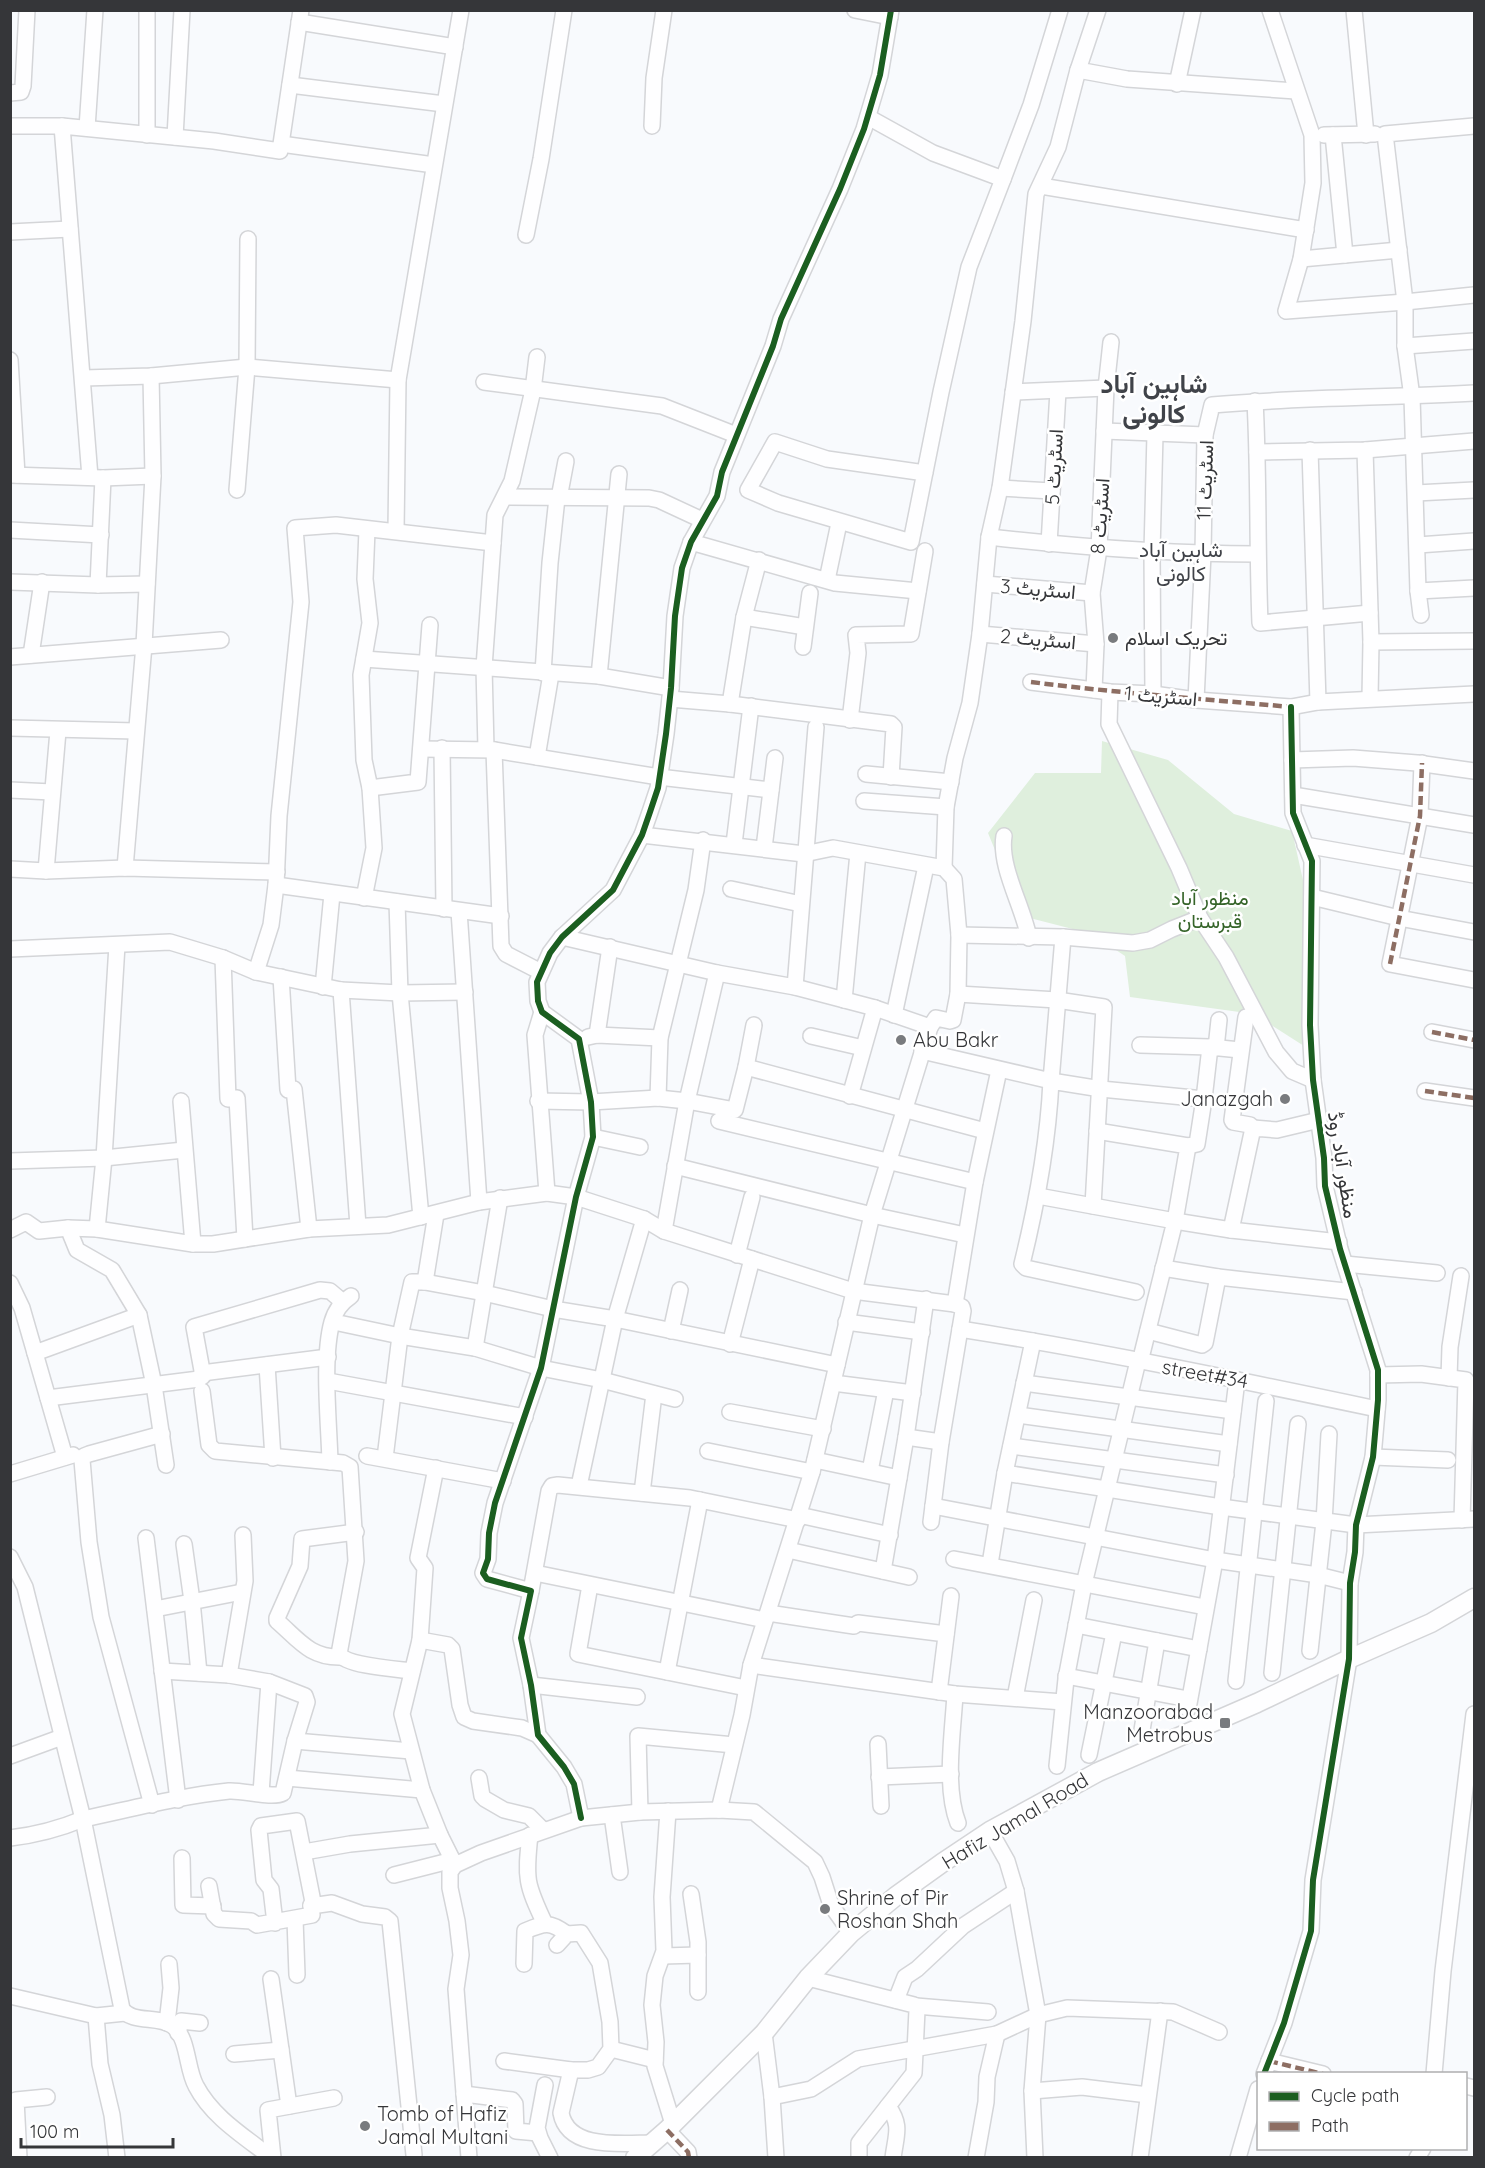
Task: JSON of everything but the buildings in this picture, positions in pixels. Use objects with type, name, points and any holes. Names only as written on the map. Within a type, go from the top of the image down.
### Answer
[{"type":"main road","name":"Hafiz Jamal Road","points":[[635,2157],[670,2127],[764,2033],[808,1978],[851,1933],[905,1890],[990,1831],[1098,1772],[1257,1703],[1431,1623],[1474,1598]]},
{"type":"street","points":[[10,93],[21,92],[23,86],[27,10]]},
{"type":"street","points":[[87,128],[95,10]]},
{"type":"street","points":[[147,10],[147,135]]},
{"type":"street","points":[[175,137],[182,10]]},
{"type":"street","points":[[396,531],[398,380],[461,10]]},
{"type":"street","points":[[526,235],[541,159],[564,10]]},
{"type":"street","points":[[652,126],[654,78],[664,10]]},
{"type":"street","points":[[531,1591],[487,1579],[483,1573],[488,1559],[489,1533],[495,1503],[541,1368],[576,1197],[593,1137],[591,1102],[579,1039],[542,1012],[538,1001],[537,982],[550,953],[562,937],[613,890],[642,835],[658,788],[671,694],[675,615],[682,568],[691,542],[717,496],[722,472],[736,435],[773,346],[781,319],[840,189],[868,117],[880,75],[891,14],[855,10]]},
{"type":"street","points":[[925,472],[826,459],[775,441],[747,490],[839,523],[911,542],[969,267],[1031,105],[1060,10]]},
{"type":"street","points":[[944,868],[946,807],[955,758],[970,703],[980,634],[989,537],[1000,488],[1032,254],[1036,194],[1058,147],[1078,70],[1098,10]]},
{"type":"street","points":[[1177,84],[1193,10]]},
{"type":"street","points":[[1270,10],[1312,135],[1313,183],[1301,260],[1286,311],[1474,295]]},
{"type":"street","points":[[1354,10],[1366,135]]},
{"type":"street","points":[[10,126],[87,128],[280,151],[300,16],[455,47]]},
{"type":"street","points":[[1078,70],[1127,79],[1177,84],[1296,91]]},
{"type":"street","points":[[290,85],[444,104]]},
{"type":"street","points":[[868,117],[933,153],[1003,179]]},
{"type":"street","points":[[62,126],[84,378],[97,477],[101,535],[98,585]]},
{"type":"street","points":[[1312,135],[1385,134],[1474,126]]},
{"type":"street","points":[[1385,134],[1405,302],[1405,346],[1412,397],[1418,591],[1421,615]]},
{"type":"street","points":[[1333,135],[1345,255]]},
{"type":"street","points":[[281,144],[434,165]]},
{"type":"street","points":[[1041,186],[1306,230]]},
{"type":"street","points":[[10,232],[70,229]]},
{"type":"street","points":[[237,490],[247,368],[248,239]]},
{"type":"street","points":[[1301,260],[1399,250]]},
{"type":"street","points":[[1405,346],[1474,341]]},
{"type":"street","name":"اسٹریٹ 8","points":[[1094,690],[1096,644],[1092,593],[1099,549],[1106,388],[1111,342]]},
{"type":"street","points":[[537,357],[512,481],[496,510],[484,667],[501,916],[501,946],[503,950],[541,972]]},
{"type":"street","points":[[10,360],[14,475],[153,476]]},
{"type":"street","points":[[84,378],[151,376],[247,368],[398,380]]},
{"type":"street","points":[[125,868],[144,645],[153,476],[151,376]]},
{"type":"street","points":[[484,382],[662,406],[736,435]]},
{"type":"street","points":[[1013,392],[1106,388]]},
{"type":"street","name":"اسٹریٹ 5","points":[[1049,544],[1058,391]]},
{"type":"street","points":[[1370,613],[1260,623],[1255,401],[1474,393]]},
{"type":"street","name":"اسٹریٹ 11","points":[[1196,700],[1203,554],[1205,435],[1212,405],[1255,401]]},
{"type":"street","points":[[1104,431],[1205,435]]},
{"type":"street","points":[[1153,694],[1152,552],[1155,434]]},
{"type":"street","points":[[1257,452],[1365,450],[1474,441]]},
{"type":"street","points":[[1310,450],[1318,702]]},
{"type":"street","points":[[1365,450],[1371,642],[1370,699]]},
{"type":"street","points":[[537,757],[547,674],[550,563],[558,498],[566,461]]},
{"type":"street","points":[[599,676],[620,474]]},
{"type":"street","points":[[1000,488],[1052,491]]},
{"type":"street","points":[[1416,493],[1474,490]]},
{"type":"street","points":[[505,497],[653,499],[702,520]]},
{"type":"street","points":[[827,580],[839,523]]},
{"type":"street","points":[[256,972],[271,924],[277,878],[279,816],[301,602],[295,528],[336,525],[493,543]]},
{"type":"street","points":[[10,530],[101,535]]},
{"type":"street","points":[[364,898],[374,848],[370,788],[364,750],[361,675],[370,623],[365,579],[367,530]]},
{"type":"street","points":[[989,537],[1099,549],[1257,554]]},
{"type":"street","points":[[1418,545],[1474,541]]},
{"type":"street","points":[[691,542],[845,584],[918,591]]},
{"type":"street","points":[[850,720],[858,653],[856,635],[911,634],[925,551]]},
{"type":"street","points":[[730,704],[744,617],[759,560]]},
{"type":"street","points":[[10,582],[147,584]]},
{"type":"street","points":[[32,655],[42,582]]},
{"type":"street","name":"اسٹریٹ 3","points":[[985,584],[1092,593]]},
{"type":"street","points":[[1418,591],[1474,588]]},
{"type":"street","points":[[802,647],[810,593]]},
{"type":"street","points":[[744,617],[805,627]]},
{"type":"street","points":[[370,788],[418,782],[430,625]]},
{"type":"street","name":"اسٹریٹ 2","points":[[980,634],[1096,644]]},
{"type":"street","points":[[10,657],[220,640]]},
{"type":"street","points":[[1371,642],[1474,641]]},
{"type":"street","points":[[364,659],[599,676],[671,694],[730,704],[894,725],[891,777]]},
{"type":"street","name":"اسٹریٹ 1","points":[[1031,682],[1110,692],[1291,707],[1318,702],[1474,694]]},
{"type":"street","points":[[1110,692],[1109,724],[1179,868],[1200,918],[1226,957],[1276,1052],[1292,1071],[1313,1080]]},
{"type":"street","points":[[734,844],[751,706]]},
{"type":"street","name":"منظور آباد روڈ","points":[[1267,2067],[1284,2023],[1311,1931],[1313,1880],[1349,1659],[1350,1583],[1356,1526],[1373,1457],[1378,1375],[1345,1264],[1325,1186],[1324,1158],[1313,1080],[1310,1025],[1312,861],[1293,813],[1291,707]]},
{"type":"street","points":[[795,987],[816,727]]},
{"type":"street","points":[[10,728],[58,731],[136,731]]},
{"type":"street","points":[[46,871],[58,731]]},
{"type":"street","points":[[442,748],[452,910],[465,992],[479,1202]]},
{"type":"street","points":[[421,749],[490,750],[659,777],[771,790]]},
{"type":"street","points":[[764,848],[775,758]]},
{"type":"street","points":[[1292,760],[1353,758],[1422,763],[1474,771]]},
{"type":"street","points":[[1422,763],[1420,816],[1390,964],[1474,980]]},
{"type":"street","points":[[866,774],[951,782]]},
{"type":"street","points":[[10,790],[52,792]]},
{"type":"street","points":[[1293,795],[1474,825]]},
{"type":"street","points":[[864,801],[946,807]]},
{"type":"street","points":[[642,835],[703,840],[804,854],[833,848],[944,868],[954,879],[959,935],[958,994],[953,1020],[936,1018],[930,1027],[872,1215],[814,1466],[751,1665],[742,1715],[719,1810]]},
{"type":"street","points":[[1004,836],[1003,853],[1026,922],[1029,938]]},
{"type":"street","points":[[658,1098],[660,1038],[696,890],[703,840]]},
{"type":"street","points":[[1305,845],[1474,876]]},
{"type":"street","points":[[844,1000],[858,853]]},
{"type":"street","points":[[894,1015],[926,866]]},
{"type":"street","points":[[10,869],[46,871],[125,868],[277,878],[332,894],[501,916]]},
{"type":"street","points":[[731,889],[801,904]]},
{"type":"street","points":[[323,987],[332,894]]},
{"type":"street","points":[[1312,897],[1399,918],[1474,932]]},
{"type":"street","points":[[396,903],[400,993],[429,1216],[425,1282]]},
{"type":"street","points":[[959,935],[1063,937],[1133,943],[1150,940],[1172,928],[1200,918]]},
{"type":"street","points":[[562,937],[717,973],[795,987],[874,1008],[930,1027]]},
{"type":"street","points":[[1063,937],[1049,1125],[1038,1196],[1022,1264],[1024,1267],[1136,1292]]},
{"type":"street","points":[[10,949],[170,942],[223,958],[256,972],[323,987],[400,993],[465,992]]},
{"type":"street","points":[[97,1229],[104,1158],[117,945]]},
{"type":"street","points":[[597,1035],[610,948]]},
{"type":"street","points":[[223,958],[228,1100],[237,1098],[245,1239]]},
{"type":"street","points":[[664,1231],[687,1101],[717,973]]},
{"type":"street","points":[[281,977],[288,1090],[294,1089],[309,1229]]},
{"type":"street","points":[[341,990],[358,1226]]},
{"type":"street","points":[[958,994],[1057,1000],[1104,1007],[1093,1206]]},
{"type":"street","points":[[850,1096],[874,1008]]},
{"type":"street","points":[[542,1012],[535,1035],[538,1101],[547,1193]]},
{"type":"street","points":[[1246,1017],[1232,1121],[1250,1125],[1253,1128],[1277,1130],[1319,1120]]},
{"type":"street","points":[[1097,1131],[1188,1146],[1197,1144],[1220,1020]]},
{"type":"street","points":[[538,1101],[591,1102],[658,1098],[735,1110],[747,1067],[754,1025]]},
{"type":"street","points":[[1432,1032],[1474,1040]]},
{"type":"street","points":[[579,1039],[597,1035],[660,1038]]},
{"type":"street","points":[[812,1036],[863,1048]]},
{"type":"street","points":[[1140,1045],[1240,1050]]},
{"type":"street","points":[[922,1052],[1051,1081],[1101,1089],[1204,1099]]},
{"type":"street","points":[[747,1067],[985,1131]]},
{"type":"street","points":[[955,1304],[965,1234],[999,1070]]},
{"type":"street","points":[[1425,1091],[1474,1098]]},
{"type":"street","points":[[181,1101],[193,1244]]},
{"type":"street","points":[[719,1121],[975,1182]]},
{"type":"street","points":[[1231,1230],[1253,1128]]},
{"type":"street","points":[[593,1137],[640,1147]]},
{"type":"street","points":[[1058,1766],[1066,1676],[1084,1584],[1113,1460],[1175,1221],[1188,1146]]},
{"type":"street","points":[[10,1161],[104,1158],[184,1150]]},
{"type":"street","points":[[675,1166],[872,1215],[965,1234]]},
{"type":"street","points":[[10,1230],[26,1222],[39,1232],[68,1228],[97,1229],[193,1244],[213,1244],[309,1229],[388,1225],[479,1202],[547,1193],[576,1197],[644,1219],[664,1231],[853,1291],[955,1304],[962,1307],[963,1311],[941,1442],[931,1522]]},
{"type":"street","points":[[1038,1196],[1231,1230],[1339,1242]]},
{"type":"street","points":[[730,1344],[745,1257],[752,1197]]},
{"type":"street","points":[[475,1348],[500,1198]]},
{"type":"street","points":[[579,1486],[615,1319],[644,1219]]},
{"type":"street","points":[[68,1228],[77,1250],[112,1270],[139,1315],[166,1465]]},
{"type":"street","points":[[1345,1264],[1437,1273]]},
{"type":"street","points":[[1163,1268],[1218,1277],[1354,1292]]},
{"type":"street","points":[[1449,1378],[1450,1347],[1461,1276]]},
{"type":"street","points":[[1148,1331],[1203,1344],[1218,1277]]},
{"type":"street","points":[[385,1458],[400,1336],[410,1284],[415,1281],[837,1365]]},
{"type":"street","points":[[10,1283],[22,1308],[65,1457]]},
{"type":"street","points":[[48,1398],[199,1379],[202,1373],[194,1327],[320,1290],[330,1291],[347,1299],[332,1320],[328,1357],[330,1462]]},
{"type":"street","points":[[671,1331],[680,1290]]},
{"type":"street","points":[[883,1571],[913,1394],[926,1299]]},
{"type":"street","points":[[35,1353],[139,1315]]},
{"type":"street","points":[[334,1322],[475,1348],[541,1368],[602,1380],[675,1399]]},
{"type":"street","points":[[846,1322],[922,1332]]},
{"type":"street","name":"street#34","points":[[960,1329],[1237,1380],[1377,1409]]},
{"type":"street","points":[[990,1564],[1005,1473],[1033,1341]]},
{"type":"street","points":[[202,1373],[328,1357]]},
{"type":"street","points":[[267,1365],[273,1458]]},
{"type":"street","points":[[1005,1473],[1356,1526],[1468,1520],[1469,1451],[1466,1380],[1421,1374],[1378,1375]]},
{"type":"street","points":[[1066,1676],[1148,1691],[1188,1704],[1215,1560],[1237,1380]]},
{"type":"street","points":[[328,1381],[525,1417]]},
{"type":"street","points":[[833,1383],[913,1394]]},
{"type":"street","points":[[1024,1383],[1233,1412]]},
{"type":"street","points":[[870,1472],[886,1390]]},
{"type":"street","points":[[202,1391],[211,1448],[215,1451],[343,1463],[350,1467],[356,1532],[356,1561],[340,1649],[341,1657]]},
{"type":"street","points":[[642,1492],[654,1394]]},
{"type":"street","points":[[1236,1681],[1266,1401]]},
{"type":"street","points":[[730,1412],[823,1429]]},
{"type":"street","points":[[1018,1414],[1229,1444]]},
{"type":"street","points":[[1272,1673],[1298,1424]]},
{"type":"street","points":[[10,1474],[65,1457],[84,1456],[162,1434]]},
{"type":"street","points":[[1310,1651],[1324,1522],[1329,1434]]},
{"type":"street","points":[[906,1437],[941,1442]]},
{"type":"street","points":[[1011,1446],[1226,1476]]},
{"type":"street","points":[[708,1451],[870,1472],[899,1478]]},
{"type":"street","points":[[84,1456],[82,1460],[89,1542],[101,1617],[152,1805]]},
{"type":"street","points":[[367,1456],[503,1481]]},
{"type":"street","points":[[1373,1457],[1448,1460]]},
{"type":"street","points":[[436,1468],[418,1558],[425,1568],[420,1640],[402,1714],[422,1790],[454,1863]]},
{"type":"street","points":[[538,1735],[521,1638],[536,1572],[549,1491],[552,1486],[579,1486],[700,1500],[890,1535]]},
{"type":"street","points":[[668,1672],[700,1500]]},
{"type":"street","points":[[933,1506],[1215,1560],[1249,1563],[1318,1575],[1350,1583]]},
{"type":"street","points":[[356,1532],[302,1539],[300,1566],[276,1620],[310,1651],[319,1656],[341,1657],[370,1665],[412,1671]]},
{"type":"street","points":[[229,1675],[245,1581],[243,1535]]},
{"type":"street","points":[[146,1539],[178,1800]]},
{"type":"street","points":[[184,1544],[199,1673]]},
{"type":"street","points":[[788,1550],[909,1577]]},
{"type":"street","points":[[10,1557],[25,1587],[83,1819],[114,1960],[120,2001],[125,2013]]},
{"type":"street","points":[[954,1559],[990,1564],[1205,1607]]},
{"type":"street","points":[[536,1572],[680,1603],[766,1617],[854,1626],[858,1623],[946,1634]]},
{"type":"street","points":[[590,1585],[578,1654],[746,1688]]},
{"type":"street","points":[[155,1609],[242,1592]]},
{"type":"street","points":[[951,1596],[946,1634],[947,1693],[952,1804],[958,1823]]},
{"type":"street","points":[[1015,1698],[1034,1600]]},
{"type":"street","points":[[1076,1626],[1199,1649]]},
{"type":"street","points":[[1089,1755],[1114,1633]]},
{"type":"street","points":[[420,1640],[448,1645],[452,1649],[460,1705],[464,1717],[473,1721],[522,1728],[538,1735],[564,1767],[574,1784],[580,1818]]},
{"type":"street","points":[[1142,1730],[1157,1641]]},
{"type":"street","points":[[751,1665],[947,1693],[1063,1702]]},
{"type":"street","points":[[10,1838],[44,1832],[83,1819],[208,1793],[241,1790],[280,1795],[283,1793],[307,1698],[268,1682],[229,1675],[162,1671]]},
{"type":"street","points":[[261,1793],[268,1682]]},
{"type":"street","points":[[531,1685],[637,1697]]},
{"type":"street","points":[[1434,2072],[1443,1971],[1471,1775],[1474,1714]]},
{"type":"street","points":[[640,1812],[638,1736],[735,1745]]},
{"type":"street","points":[[10,1756],[62,1737]]},
{"type":"street","points":[[295,1742],[411,1751]]},
{"type":"street","points":[[878,1744],[881,1806]]},
{"type":"street","points":[[879,1777],[951,1774]]},
{"type":"street","points":[[479,1778],[482,1796],[485,1799],[504,1810],[529,1816],[536,1833],[527,1880],[545,1924]]},
{"type":"street","points":[[287,1779],[422,1790]]},
{"type":"street","points":[[668,1811],[662,1897],[665,1942],[663,1956],[655,1976],[652,2005],[656,2042],[655,2060],[670,2127],[688,2152],[689,2157]]},
{"type":"street","points":[[394,1875],[454,1863],[580,1818],[668,1811],[754,1812],[814,1862],[822,1877],[831,1905],[851,1933]]},
{"type":"street","points":[[612,1815],[620,1872]]},
{"type":"street","points":[[209,1886],[214,1914],[219,1919],[250,1921],[257,1925],[276,1923],[312,1915],[313,1902],[297,1821],[260,1828],[264,1880],[271,1889],[276,1923]]},
{"type":"street","points":[[990,1831],[1007,1861],[1016,1891],[1038,2015],[1032,2091],[1035,2157]]},
{"type":"street","points":[[304,1852],[350,1844],[440,1835]]},
{"type":"street","points":[[182,1858],[183,1905],[213,1906]]},
{"type":"street","points":[[454,1863],[450,1872],[450,1888],[461,1955],[456,1989],[469,2157]]},
{"type":"street","points":[[896,2000],[905,1977],[917,1969],[963,1926],[1016,1891]]},
{"type":"street","points":[[691,1894],[698,1955],[699,1992]]},
{"type":"street","points":[[311,1906],[332,1903],[362,1914],[386,1917],[390,1921],[414,2154]]},
{"type":"street","points":[[295,1919],[297,1975]]},
{"type":"street","points":[[504,2061],[571,2070],[593,2069],[602,2062],[610,2049],[610,2022],[600,1963],[581,1934],[562,1940],[555,1925],[545,1924],[525,1932],[524,1964]]},
{"type":"street","points":[[663,1956],[698,1955]]},
{"type":"street","points":[[169,1964],[173,2028],[195,2084],[205,2100],[223,2120],[273,2157]]},
{"type":"street","points":[[808,1978],[916,2007],[988,2012]]},
{"type":"street","points":[[271,1979],[289,2106]]},
{"type":"street","points":[[10,1996],[96,2016],[125,2013],[173,2028]]},
{"type":"street","points":[[859,2157],[859,2143],[914,2073],[916,2007]]},
{"type":"street","points":[[772,2097],[811,2089],[858,2059],[997,2034],[1038,2015],[1067,2008],[1119,2008],[1173,2012],[1219,2032]]},
{"type":"street","points":[[1140,2157],[1160,2011]]},
{"type":"street","points":[[96,2016],[100,2064],[112,2115],[117,2157]]},
{"type":"street","points":[[173,2028],[181,2021],[200,2023]]},
{"type":"street","points":[[764,2033],[776,2157]]},
{"type":"street","points":[[976,2157],[986,2102],[987,2077],[997,2034]]},
{"type":"street","points":[[610,2049],[655,2060]]},
{"type":"street","points":[[234,2054],[281,2050]]},
{"type":"street","points":[[1267,2067],[1314,2072]]},
{"type":"street","points":[[571,2070],[561,2113],[568,2130],[600,2143],[653,2143]]},
{"type":"street","points":[[545,2085],[538,2133],[550,2157]]},
{"type":"street","points":[[1032,2091],[1082,2087],[1148,2095]]},
{"type":"street","points":[[1238,2157],[1257,2092]]},
{"type":"street","points":[[464,2094],[512,2100],[515,2104],[516,2131],[538,2133]]},
{"type":"street","points":[[19,2157],[16,2100],[47,2097]]},
{"type":"street","points":[[273,2157],[267,2114],[271,2109],[334,2098]]},
{"type":"street","points":[[888,2106],[896,2116],[898,2124],[893,2157]]},
{"type":"green space","name":"منظور آباد قبرستان","points":[[1102,741],[1168,760],[1234,814],[1292,831],[1316,938],[1304,1046],[1254,1014],[1130,997],[1125,956],[1092,934],[1022,916],[988,833],[1035,773],[1101,773]]},
{"type":"marked path","points":[[1031,682],[1291,707]]},
{"type":"marked path","points":[[1390,964],[1420,816],[1422,763]]},
{"type":"marked path","points":[[1432,1032],[1474,1040]]},
{"type":"marked path","points":[[1425,1091],[1474,1098]]},
{"type":"marked path","points":[[1269,2061],[1315,2072]]},
{"type":"marked path","points":[[667,2130],[688,2152],[689,2158]]},
{"type":"cycle path","points":[[581,1818],[574,1784],[564,1767],[538,1735],[521,1638],[531,1591],[487,1579],[483,1573],[488,1559],[489,1533],[495,1503],[541,1368],[576,1197],[593,1137],[591,1102],[579,1039],[542,1012],[538,1001],[537,982],[550,953],[562,937],[613,890],[642,835],[658,788],[666,734],[675,616],[682,568],[691,542],[717,496],[722,472],[773,346],[781,319],[840,189],[864,129],[880,75],[891,10]]},
{"type":"cycle path","points":[[1265,2072],[1284,2023],[1311,1931],[1313,1880],[1349,1659],[1350,1583],[1356,1525],[1373,1457],[1378,1400],[1378,1370],[1340,1249],[1325,1186],[1324,1158],[1313,1080],[1310,1025],[1312,861],[1293,813],[1291,707]]},
{"type":"place","name":"تحریک اسلام","points":[[1113,638]]},
{"type":"place","name":"Abu Bakr","points":[[901,1040]]},
{"type":"place","name":"Janazgah","points":[[1285,1099]]},
{"type":"place","name":"Manzoorabad Metrobus","points":[[1225,1723]]},
{"type":"place","name":"Shrine of Pir Roshan Shah","points":[[825,1909]]},
{"type":"place","name":"Tomb of Hafiz Jamal Multani","points":[[365,2126]]},
{"type":"district","name":"شاہین آباد کالونی","points":[[1154,399]]},
{"type":"district","name":"شاہین آباد کالونی","points":[[1181,562]]}]
